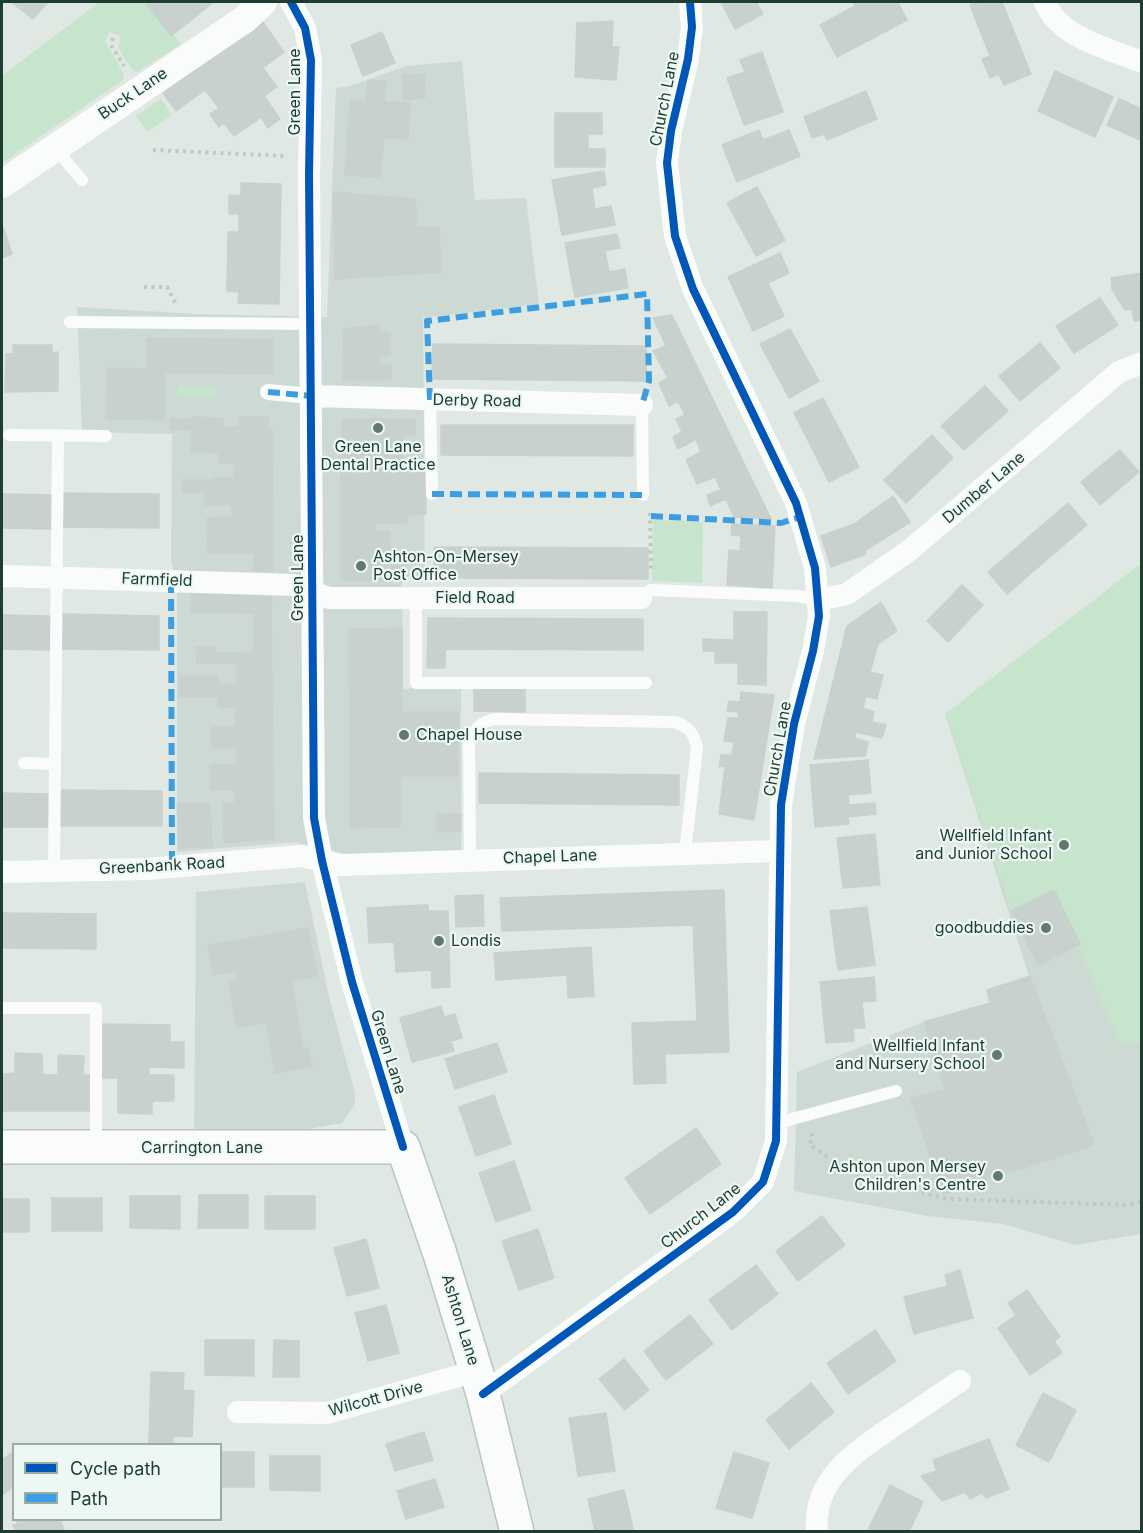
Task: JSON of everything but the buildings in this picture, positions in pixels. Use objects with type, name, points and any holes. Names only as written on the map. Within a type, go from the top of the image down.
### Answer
[{"type":"main road","name":"Carrington Lane","points":[[2,1148],[403,1147]]},
{"type":"main road","name":"Ashton Lane","points":[[403,1147],[479,1382],[517,1532]]},
{"type":"street","name":"Buck Lane","points":[[2,184],[245,19],[263,2]]},
{"type":"street","name":"Green Lane","points":[[291,2],[305,28],[311,60],[309,174],[312,324],[311,591],[314,818],[322,861],[352,982],[403,1147]]},
{"type":"street","name":"Church Lane","points":[[479,1382],[750,1198],[763,1182],[770,1166],[777,1123],[779,850],[786,769],[794,724],[817,632],[819,600],[808,536],[796,503],[693,289],[675,236],[667,162],[671,130],[688,59],[692,27],[690,2]]},
{"type":"street","points":[[1045,2],[1057,22],[1070,31],[1142,62]]},
{"type":"street","name":"Dumber Lane","points":[[819,600],[847,594],[901,556],[1119,372],[1142,363]]},
{"type":"street","points":[[268,392],[312,396]]},
{"type":"street","name":"Derby Road","points":[[312,396],[642,405]]},
{"type":"street","name":"Farmfield","points":[[2,576],[294,585],[311,591]]},
{"type":"street","name":"Field Road","points":[[311,591],[329,598],[646,594]]},
{"type":"street","name":"Chapel Lane","points":[[322,861],[341,865],[779,850]]},
{"type":"street","name":"Greenbank Road","points":[[2,872],[172,868],[300,856],[322,861]]},
{"type":"street","points":[[817,1532],[816,1516],[820,1500],[837,1470],[862,1448],[960,1381]]},
{"type":"street","name":"Wilcott Drive","points":[[238,1412],[327,1413],[479,1382]]},
{"type":"lane","points":[[54,148],[82,180]]},
{"type":"lane","points":[[70,322],[312,324]]},
{"type":"lane","points":[[430,400],[432,494]]},
{"type":"lane","points":[[642,405],[643,495]]},
{"type":"lane","points":[[9,435],[106,436]]},
{"type":"lane","points":[[54,871],[58,436]]},
{"type":"lane","points":[[646,594],[797,596],[819,600]]},
{"type":"lane","points":[[416,598],[416,683],[646,683]]},
{"type":"lane","points":[[470,861],[470,744],[473,731],[482,722],[494,719],[675,722],[686,726],[695,736],[697,748],[685,852]]},
{"type":"lane","points":[[24,763],[55,764]]},
{"type":"lane","points":[[2,1008],[96,1008],[96,1148]]},
{"type":"lane","points":[[777,1123],[896,1091]]},
{"type":"path","points":[[153,150],[290,157]]},
{"type":"path","points":[[144,287],[167,287],[186,323]]},
{"type":"path","points":[[643,495],[650,495],[646,594]]},
{"type":"path","points":[[815,1114],[810,1145],[860,1178],[948,1199],[1127,1205],[1142,1202]]},
{"type":"shaded area","points":[[462,61],[475,200],[526,198],[539,304],[423,318],[425,576],[402,577],[403,689],[461,685],[461,850],[351,856],[296,842],[177,852],[177,590],[171,558],[172,434],[82,432],[77,307],[196,314],[327,317],[336,88],[350,86],[406,66]]},
{"type":"shaded area","name":"Wellfield Infant and Junior School","points":[[1141,564],[1141,1234],[1075,1245],[1003,1224],[928,1216],[794,1191],[797,1072],[924,1022],[989,1003],[987,990],[1029,976],[945,714]]},
{"type":"shaded area","points":[[305,882],[329,997],[355,1093],[355,1104],[342,1123],[194,1149],[196,892]]},
{"type":"green space","points":[[99,2],[148,2],[181,44],[137,72],[132,70],[118,47],[121,36],[109,32],[105,42],[124,74],[123,80],[2,163],[2,76]]},
{"type":"green space","points":[[161,99],[172,115],[147,132],[136,116]]},
{"type":"green space","points":[[178,386],[216,387],[216,396],[178,396]]},
{"type":"green space","points":[[653,520],[703,522],[702,583],[652,581]]},
{"type":"green space","points":[[1141,564],[1141,1044],[1119,1042],[1055,891],[1011,911],[945,714]]},
{"type":"marked path","points":[[430,400],[427,321],[647,294],[649,381],[642,405]]},
{"type":"marked path","points":[[268,392],[312,396]]},
{"type":"marked path","points":[[432,494],[643,495]]},
{"type":"marked path","points":[[651,516],[781,523],[800,517]]},
{"type":"marked path","points":[[171,581],[172,868]]},
{"type":"cycle path","points":[[291,2],[305,28],[311,60],[309,174],[314,818],[322,861],[352,982],[403,1147]]},
{"type":"cycle path","points":[[483,1394],[733,1212],[763,1182],[776,1141],[781,805],[794,724],[813,651],[819,616],[815,568],[796,503],[693,289],[675,236],[667,163],[671,131],[688,59],[692,27],[690,2]]},
{"type":"place","name":"Green Lane Dental Practice","points":[[378,428]]},
{"type":"place","name":"Ashton-On-Mersey Post Office","points":[[361,566]]},
{"type":"place","name":"Chapel House","points":[[404,735]]},
{"type":"place","name":"Wellfield Infant and Junior School","points":[[1064,845]]},
{"type":"place","name":"goodbuddies","points":[[1046,928]]},
{"type":"place","name":"Londis","points":[[439,941]]},
{"type":"place","name":"Wellfield Infant and Nursery School","points":[[997,1055]]},
{"type":"place","name":"Ashton upon Mersey Children's Centre","points":[[998,1176]]}]
